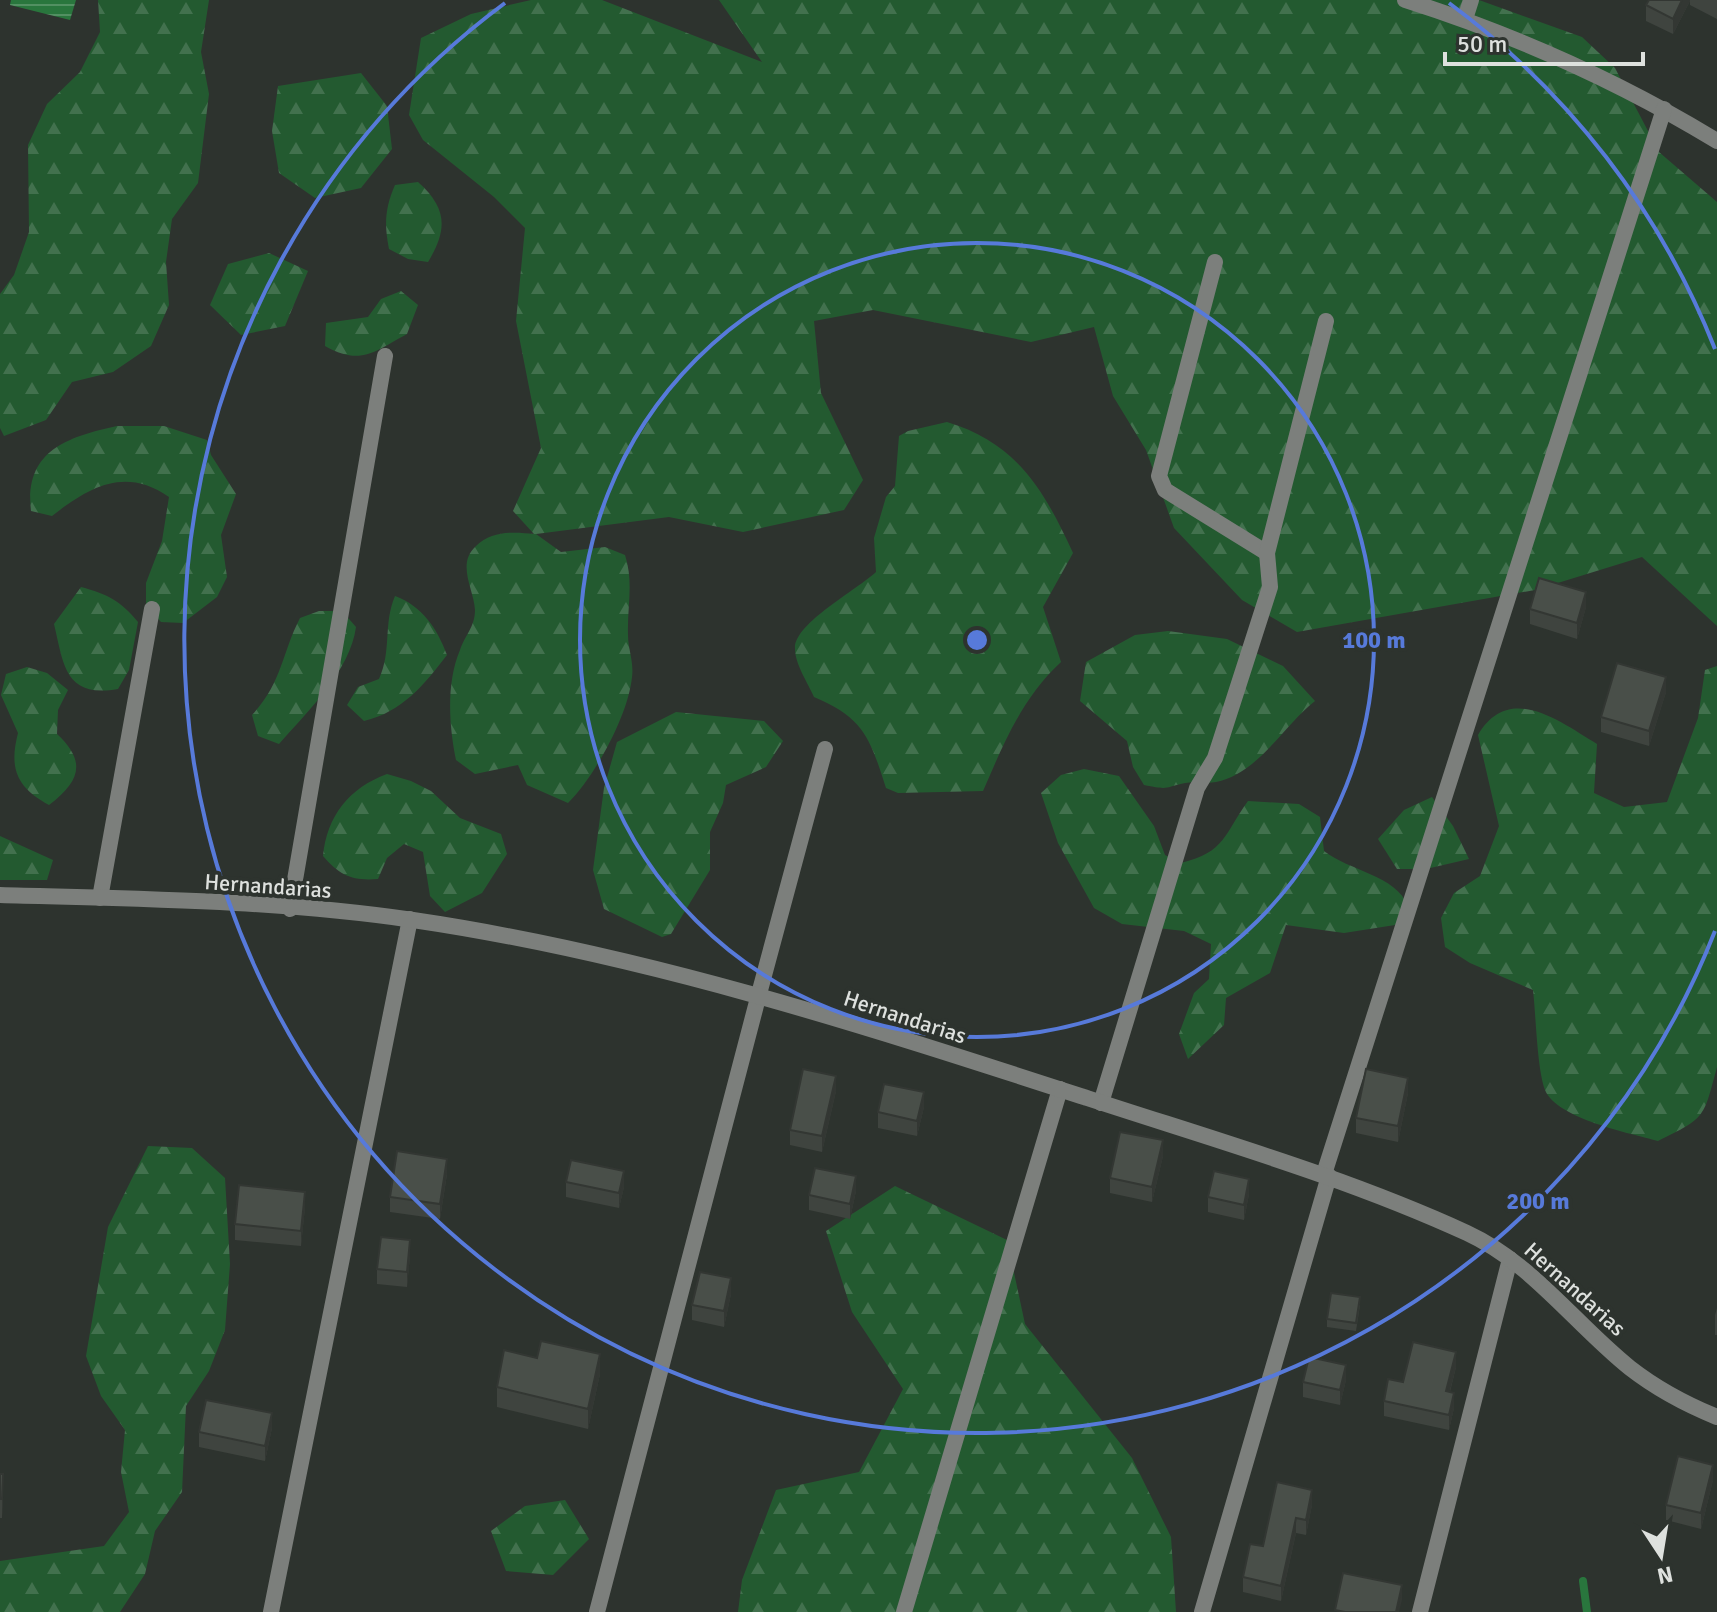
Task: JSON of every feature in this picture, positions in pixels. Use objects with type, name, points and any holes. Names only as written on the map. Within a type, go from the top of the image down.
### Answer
[{"type":"street","points":[[1405,0],[1465,19],[1664,109],[1717,141]]},
{"type":"street","points":[[1465,19],[1471,0]]},
{"type":"street","points":[[1202,1612],[1326,1175],[1664,109]]},
{"type":"street","points":[[1215,262],[1159,476],[1165,490],[1267,553]]},
{"type":"street","points":[[1101,1103],[1197,788],[1215,758],[1270,587],[1267,553],[1326,321]]},
{"type":"street","points":[[290,909],[385,356]]},
{"type":"street","points":[[100,898],[152,609]]},
{"type":"street","points":[[597,1612],[825,749]]},
{"type":"street","name":"Hernandarias","points":[[0,895],[290,909],[410,919],[558,946],[759,994],[1326,1175],[1420,1211],[1478,1238],[1510,1259],[1629,1367],[1674,1399],[1717,1417]]},
{"type":"street","points":[[271,1612],[410,919]]},
{"type":"street","points":[[904,1612],[1060,1089]]},
{"type":"street","points":[[1420,1612],[1510,1259]]},
{"type":"green space","points":[[98,0],[209,0],[201,52],[209,94],[198,183],[172,219],[166,262],[169,305],[151,346],[113,372],[72,382],[46,420],[4,436],[0,428],[0,294],[14,275],[29,232],[28,145],[47,104],[80,72],[100,32]]},
{"type":"green space","points":[[531,0],[602,0],[762,62],[719,0],[1479,0],[1582,37],[1615,68],[1659,152],[1717,202],[1717,626],[1642,557],[1535,590],[1297,632],[1242,600],[1174,528],[1146,450],[1113,396],[1094,327],[1031,342],[873,310],[814,321],[821,393],[863,480],[844,510],[743,532],[669,517],[536,534],[561,552],[605,547],[625,555],[630,595],[628,635],[632,671],[629,693],[609,744],[589,777],[568,803],[527,785],[518,765],[475,774],[456,760],[450,719],[452,676],[475,616],[467,561],[476,546],[489,537],[512,533],[534,534],[513,511],[541,448],[516,321],[525,228],[494,197],[423,140],[409,115],[421,38],[471,14]]},
{"type":"green space","points":[[361,73],[387,106],[392,149],[361,188],[315,198],[279,173],[272,131],[278,86]]},
{"type":"green space","points":[[418,182],[435,201],[441,219],[439,239],[428,262],[408,259],[389,249],[387,240],[387,209],[395,185]]},
{"type":"green space","points":[[269,253],[308,271],[285,326],[241,335],[210,305],[228,264]]},
{"type":"green space","points":[[401,291],[418,305],[407,334],[376,351],[358,356],[325,346],[326,323],[368,317],[381,299]]},
{"type":"green space","points":[[947,422],[992,442],[1010,456],[1039,489],[1073,553],[1043,607],[1061,662],[1025,706],[983,791],[898,793],[886,788],[869,743],[855,722],[814,697],[799,667],[795,649],[797,639],[815,618],[876,572],[874,538],[886,497],[895,486],[899,436]]},
{"type":"green space","points":[[117,426],[164,426],[207,440],[211,455],[236,494],[221,535],[227,577],[217,597],[183,623],[161,622],[146,605],[146,583],[162,541],[169,497],[153,488],[122,482],[94,489],[52,516],[31,511],[34,474],[53,450],[81,435]]},
{"type":"green space","points":[[81,587],[113,599],[138,622],[129,670],[118,689],[87,689],[70,676],[65,665],[54,624]]},
{"type":"green space","points":[[395,596],[421,612],[447,655],[421,687],[401,704],[364,721],[347,705],[358,687],[379,679]]},
{"type":"green space","points":[[319,611],[342,611],[356,627],[346,659],[315,704],[279,744],[258,736],[252,715],[276,679],[300,618]]},
{"type":"green space","points":[[1168,631],[1227,639],[1283,666],[1315,701],[1258,759],[1231,777],[1216,782],[1189,782],[1166,788],[1144,785],[1133,767],[1127,741],[1080,701],[1086,662],[1135,635]]},
{"type":"green space","points":[[1717,666],[1717,1067],[1701,1114],[1658,1141],[1579,1117],[1552,1100],[1545,1090],[1540,1069],[1533,990],[1470,963],[1445,947],[1441,918],[1454,893],[1480,876],[1499,826],[1478,735],[1490,719],[1504,711],[1519,708],[1551,717],[1597,744],[1594,793],[1624,807],[1667,802],[1698,718],[1705,670]]},
{"type":"green space","points":[[27,667],[47,673],[68,690],[58,710],[57,734],[73,754],[76,771],[68,788],[49,805],[29,791],[18,775],[14,756],[18,733],[1,695],[6,674]]},
{"type":"green space","points":[[676,712],[764,721],[783,741],[766,767],[726,785],[723,803],[710,832],[710,870],[671,934],[662,937],[604,909],[593,870],[604,788],[617,742]]},
{"type":"green space","points":[[1084,769],[1119,776],[1154,826],[1165,855],[1181,863],[1196,859],[1216,847],[1248,801],[1299,804],[1320,817],[1324,851],[1383,880],[1402,896],[1408,906],[1395,925],[1344,933],[1286,925],[1270,973],[1226,998],[1224,1025],[1188,1059],[1179,1034],[1194,993],[1209,979],[1211,944],[1184,931],[1122,924],[1094,908],[1058,843],[1041,793],[1061,775]]},
{"type":"green space","points":[[387,774],[431,791],[460,818],[501,834],[507,854],[482,893],[445,912],[430,896],[423,852],[404,844],[387,858],[378,879],[348,876],[323,856],[329,828],[342,805],[362,787]]},
{"type":"green space","points":[[1432,797],[1453,826],[1469,859],[1426,869],[1397,869],[1378,839],[1404,810]]},
{"type":"green space","points":[[0,836],[53,860],[47,880],[0,880]]},
{"type":"green space","points":[[148,1146],[192,1148],[225,1178],[230,1264],[225,1330],[209,1371],[186,1406],[182,1492],[155,1531],[145,1574],[120,1612],[0,1612],[0,1561],[104,1546],[129,1512],[121,1472],[125,1430],[101,1396],[86,1356],[108,1227]]},
{"type":"green space","points":[[895,1186],[1007,1240],[1025,1324],[1132,1458],[1171,1537],[1176,1612],[738,1612],[742,1580],[776,1490],[859,1472],[903,1389],[852,1312],[826,1231]]},
{"type":"green space","points":[[565,1500],[589,1539],[553,1575],[506,1571],[491,1531],[525,1506]]},
{"type":"shaded area","points":[[11,0],[76,0],[70,20],[10,5]]},
{"type":"building","points":[[1649,0],[1682,0],[1673,19],[1646,5]]},
{"type":"building","points":[[1539,578],[1586,592],[1577,623],[1530,609]]},
{"type":"building","points":[[1617,663],[1666,677],[1649,731],[1601,717]]},
{"type":"building","points":[[803,1069],[836,1076],[822,1136],[790,1130]]},
{"type":"building","points":[[1366,1069],[1408,1078],[1398,1126],[1356,1118]]},
{"type":"building","points":[[884,1084],[924,1092],[917,1121],[878,1112]]},
{"type":"building","points":[[1120,1132],[1163,1140],[1152,1187],[1110,1178]]},
{"type":"building","points":[[397,1151],[447,1159],[440,1204],[390,1197]]},
{"type":"building","points":[[571,1160],[624,1171],[619,1193],[566,1182]]},
{"type":"building","points":[[815,1168],[856,1176],[850,1204],[809,1195]]},
{"type":"building","points":[[1214,1171],[1249,1179],[1244,1205],[1208,1197]]},
{"type":"building","points":[[239,1185],[305,1192],[301,1231],[235,1224]]},
{"type":"building","points":[[381,1237],[410,1240],[407,1272],[377,1269]]},
{"type":"building","points":[[700,1272],[731,1278],[724,1311],[692,1305]]},
{"type":"building","points":[[1331,1293],[1360,1297],[1356,1323],[1327,1319]]},
{"type":"building","points":[[541,1341],[600,1354],[588,1409],[497,1387],[504,1350],[537,1358]]},
{"type":"building","points":[[1413,1342],[1456,1352],[1446,1391],[1454,1393],[1449,1415],[1384,1401],[1388,1379],[1403,1382]]},
{"type":"building","points":[[1309,1357],[1346,1365],[1340,1390],[1303,1382]]},
{"type":"building","points":[[206,1400],[272,1413],[265,1446],[199,1432]]},
{"type":"building","points":[[1678,1456],[1713,1465],[1701,1513],[1666,1505]]},
{"type":"building","points":[[0,1474],[3,1474],[2,1499],[0,1499]]},
{"type":"building","points":[[1277,1482],[1312,1490],[1306,1520],[1296,1518],[1281,1586],[1243,1577],[1250,1544],[1263,1546]]},
{"type":"building","points":[[1343,1573],[1402,1585],[1396,1612],[1335,1610]]},
{"type":"waterway","points":[[1583,1581],[1587,1612]]}]
